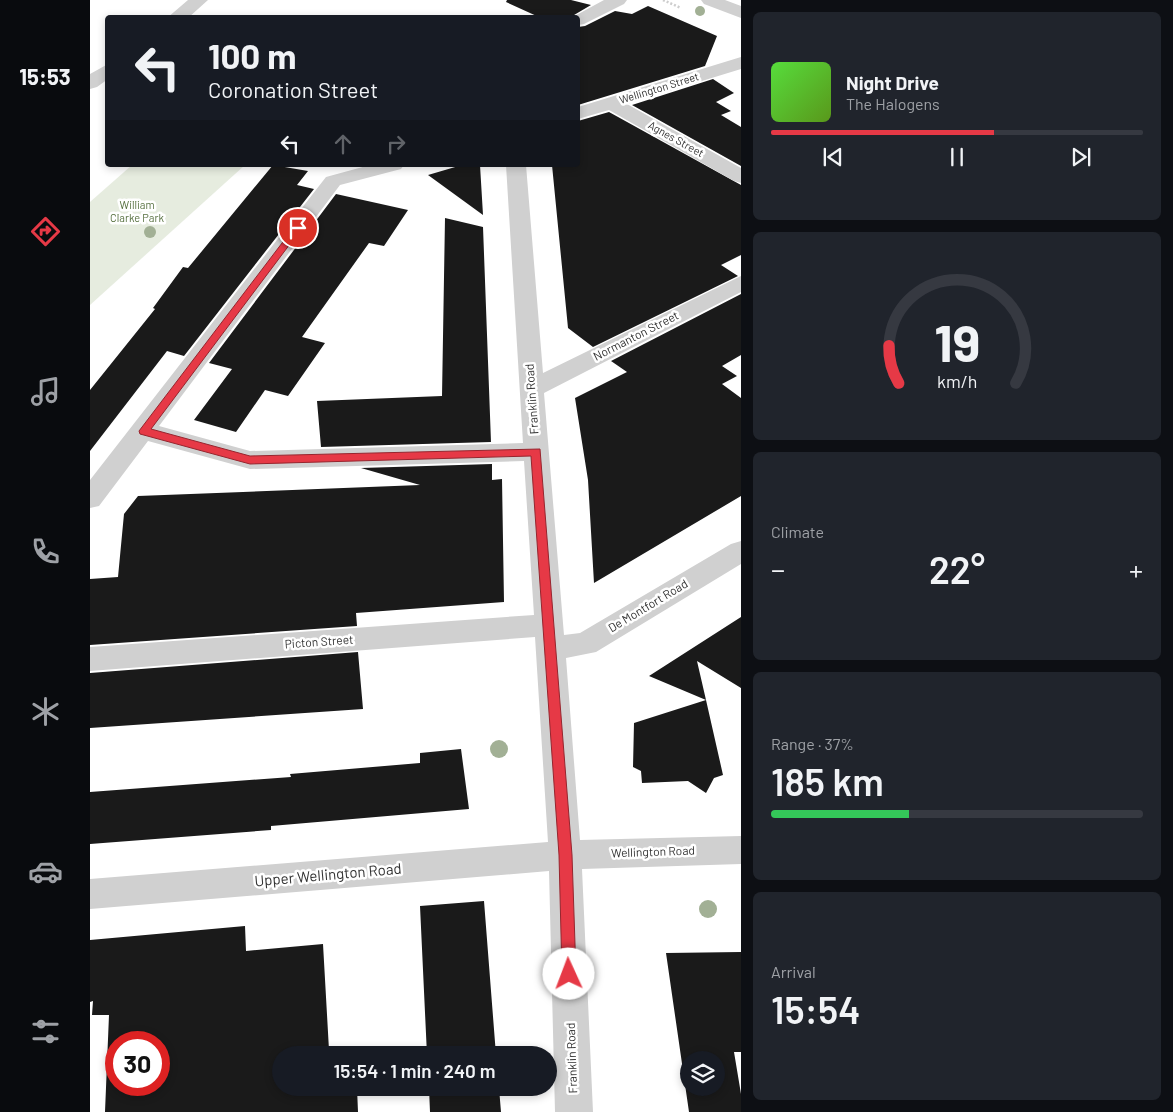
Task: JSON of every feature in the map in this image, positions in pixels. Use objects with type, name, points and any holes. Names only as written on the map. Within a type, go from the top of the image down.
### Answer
[{"type":"street","points":[[180,15],[199,0]]},
{"type":"street","points":[[580,19],[618,0]]},
{"type":"street","points":[[710,0],[740,13]]},
{"type":"street","name":"Wellington Street","points":[[580,112],[740,64]]},
{"type":"street","name":"Agnes Street","points":[[611,103],[740,177]]},
{"type":"street","points":[[90,499],[333,182],[387,167]]},
{"type":"street","name":"Franklin Road","points":[[516,167],[565,855],[574,1112]]},
{"type":"street","name":"Normanton Street","points":[[532,389],[740,283]]},
{"type":"street","points":[[144,431],[250,460],[536,452]]},
{"type":"street","name":"De Montfort Road","points":[[549,636],[586,644],[740,551]]},
{"type":"street","name":"Picton Street","points":[[90,658],[549,636]]},
{"type":"street","name":"Wellington Road","points":[[565,855],[740,850]]},
{"type":"street","name":"Upper Wellington Road","points":[[90,894],[565,855]]},
{"type":"green space","name":"William Clarke Park","points":[[130,167],[243,167],[90,305],[90,202]]},
{"type":"building","points":[[507,0],[571,0],[591,5],[574,15],[534,15],[506,2]]},
{"type":"building","points":[[648,6],[717,36],[705,66],[580,104],[580,27],[615,11],[632,14]]},
{"type":"building","points":[[713,79],[734,93],[716,102],[731,111],[721,115],[741,127],[741,166],[632,105]]},
{"type":"building","points":[[609,112],[741,185],[741,255],[721,265],[738,276],[593,347],[568,328],[552,167],[580,167],[580,120]]},
{"type":"building","points":[[271,167],[308,171],[297,185],[314,189],[184,356],[167,351],[90,451],[90,390],[155,309],[153,308],[183,267],[188,268]]},
{"type":"building","points":[[455,167],[480,167],[483,215],[428,175]]},
{"type":"building","points":[[336,194],[408,210],[384,246],[369,243],[302,337],[325,343],[288,396],[265,390],[236,432],[194,420],[232,369],[209,363]]},
{"type":"building","points":[[445,218],[483,227],[491,442],[321,447],[317,401],[442,396]]},
{"type":"building","points":[[741,294],[741,355],[722,366],[737,376],[722,384],[741,398],[741,496],[594,583],[588,480],[575,398],[627,372],[611,361]]},
{"type":"building","points":[[492,464],[492,480],[502,479],[504,602],[356,613],[357,626],[90,645],[90,579],[118,577],[124,514],[138,496],[420,485],[361,468]]},
{"type":"building","points":[[741,617],[741,688],[697,661],[706,700],[649,676]]},
{"type":"building","points":[[358,652],[363,709],[90,728],[90,673]]},
{"type":"building","points":[[706,700],[723,775],[714,778],[706,793],[688,781],[642,783],[641,771],[633,767],[634,723]]},
{"type":"building","points":[[461,749],[469,809],[271,826],[271,830],[90,844],[90,792],[291,777],[290,774],[420,763],[420,753]]},
{"type":"building","points":[[484,901],[495,1046],[427,1046],[420,906]]},
{"type":"building","points":[[245,926],[246,951],[323,944],[329,1046],[272,1046],[272,1096],[357,1096],[358,1112],[105,1112],[106,1096],[170,1096],[170,1031],[108,1031],[109,1015],[92,1015],[93,1001],[90,1002],[90,940]]},
{"type":"building","points":[[741,952],[741,1052],[734,1052],[741,1094],[741,1112],[689,1112],[687,1096],[725,1096],[725,1051],[680,1051],[666,953]]},
{"type":"building","points":[[429,1096],[500,1096],[501,1112],[430,1112]]},
{"type":"route","points":[[298,228],[144,431],[250,460],[536,452],[565,855],[569,974]]}]
